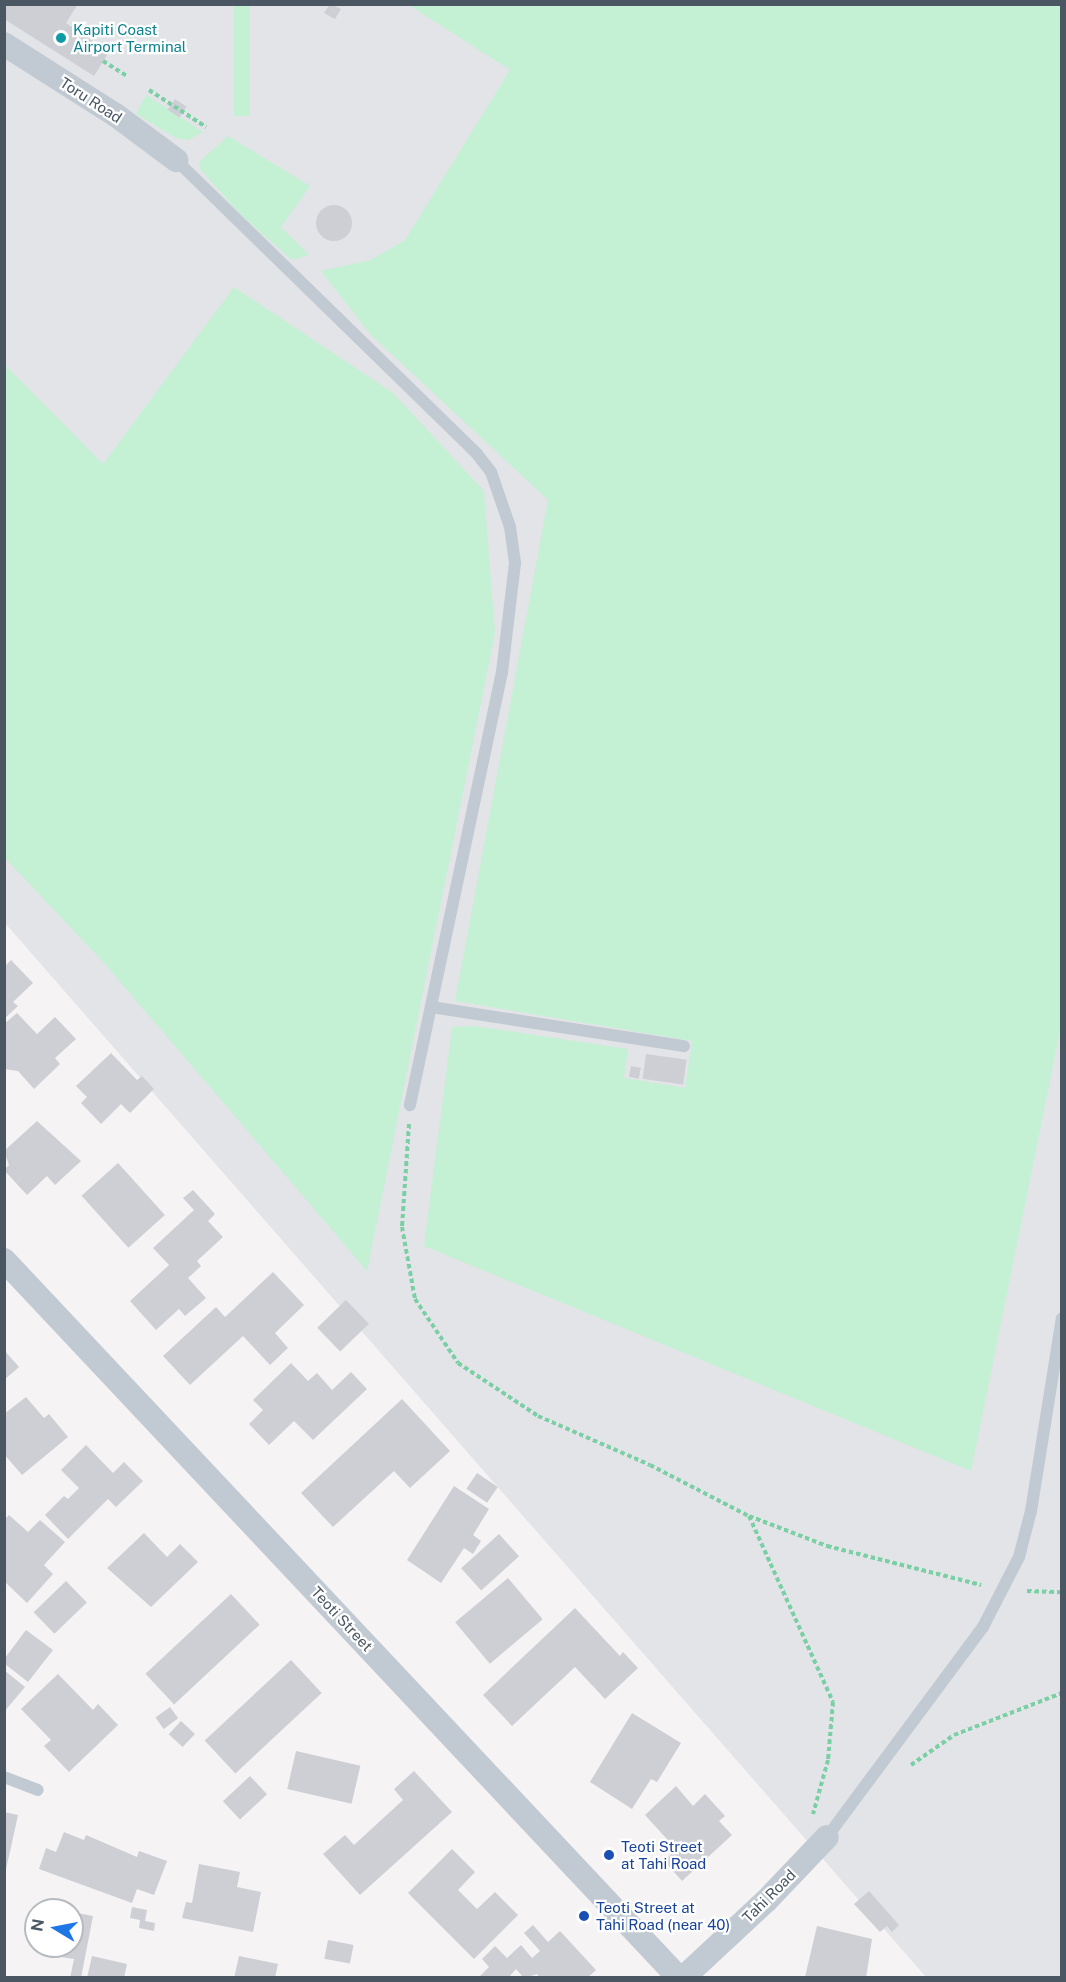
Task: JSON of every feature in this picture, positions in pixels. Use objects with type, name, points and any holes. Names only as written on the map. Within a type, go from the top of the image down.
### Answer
[{"type":"street","name":"Toru Road","points":[[4,44],[117,116],[176,160]]},
{"type":"street","name":"Teoti Street","points":[[4,1260],[681,1977]]},
{"type":"street","name":"Tahi Road","points":[[681,1977],[766,1901],[821,1831]]},
{"type":"lane","points":[[176,160],[477,454],[501,494],[515,563],[512,604],[502,672],[410,1105]]},
{"type":"lane","points":[[431,1007],[684,1046]]},
{"type":"lane","points":[[821,1831],[983,1626],[1004,1590],[1027,1534],[1062,1318]]},
{"type":"lane","points":[[4,1778],[38,1790]]},
{"type":"path","points":[[103,61],[127,76]]},
{"type":"path","points":[[149,90],[206,127]]},
{"type":"path","points":[[410,1105],[402,1227],[415,1299],[458,1364],[538,1416],[650,1465],[749,1516],[827,1546],[1004,1590],[1062,1592]]},
{"type":"path","points":[[749,1516],[833,1702],[828,1760],[813,1809],[821,1831]]},
{"type":"path","points":[[903,1773],[918,1757],[954,1735],[1062,1693]]},
{"type":"shaded area","points":[[4,5],[1061,5],[1061,1977],[926,1977],[5,923]]},
{"type":"green space","points":[[234,5],[250,5],[250,116],[234,116]]},
{"type":"green space","points":[[409,5],[1061,5],[1061,1026],[971,1471],[424,1246],[452,1027],[475,1026],[628,1049],[624,1078],[685,1088],[692,1041],[455,1001],[548,500],[370,334],[321,271],[371,260],[405,240],[510,70]]},
{"type":"green space","points":[[146,95],[203,132],[188,140],[176,138],[136,114]]},
{"type":"green space","points":[[228,136],[310,186],[281,227],[309,255],[292,260],[240,214],[200,169],[199,162]]},
{"type":"green space","points":[[234,287],[393,393],[484,491],[495,633],[367,1271],[104,963],[5,858],[5,365],[103,464]]},
{"type":"building","name":"Kapiti Coast Airport Terminal","points":[[4,4],[78,4],[66,23],[109,52],[94,76],[4,19]]},
{"type":"building","points":[[330,4],[341,9],[335,19],[324,13]]},
{"type":"building","points":[[175,99],[187,107],[179,118],[168,110]]},
{"type":"building","points":[[334,205],[346,211],[352,223],[346,235],[334,241],[322,235],[316,223],[322,211]]},
{"type":"building","points":[[11,960],[33,983],[13,1002],[18,1006],[4,1019],[4,967]]},
{"type":"building","points":[[17,1013],[37,1034],[55,1017],[76,1039],[55,1058],[60,1064],[34,1089],[18,1071],[4,1069],[4,1024]]},
{"type":"building","points":[[111,1053],[137,1080],[142,1076],[154,1089],[130,1113],[121,1104],[101,1124],[81,1103],[87,1097],[76,1086]]},
{"type":"building","points":[[646,1054],[687,1060],[683,1084],[643,1079]]},
{"type":"building","points":[[631,1066],[641,1068],[639,1079],[629,1077]]},
{"type":"building","points":[[37,1121],[81,1161],[55,1185],[47,1176],[27,1195],[4,1170],[9,1165],[4,1151]]},
{"type":"building","points":[[118,1163],[165,1215],[128,1248],[82,1196]]},
{"type":"building","points":[[193,1190],[215,1214],[208,1221],[223,1237],[197,1261],[201,1266],[188,1278],[206,1298],[185,1316],[179,1309],[156,1330],[130,1301],[169,1265],[153,1248],[194,1210],[183,1198]]},
{"type":"building","points":[[273,1272],[304,1305],[275,1333],[288,1348],[270,1365],[243,1336],[190,1385],[163,1356],[216,1307],[225,1317]]},
{"type":"building","points":[[346,1300],[369,1324],[340,1352],[317,1328]]},
{"type":"building","points":[[4,1350],[19,1367],[4,1380]]},
{"type":"building","points":[[291,1363],[308,1381],[317,1373],[332,1390],[351,1372],[367,1389],[313,1440],[294,1421],[269,1445],[249,1424],[263,1410],[253,1400]]},
{"type":"building","points":[[26,1397],[44,1418],[49,1414],[68,1437],[22,1475],[4,1454],[4,1414]]},
{"type":"building","points":[[402,1399],[450,1451],[410,1488],[394,1471],[333,1527],[301,1493]]},
{"type":"building","points":[[86,1445],[113,1473],[124,1462],[143,1481],[116,1507],[108,1499],[68,1539],[45,1515],[64,1496],[68,1499],[79,1488],[61,1470]]},
{"type":"building","points":[[477,1473],[498,1487],[487,1503],[466,1489]]},
{"type":"building","points":[[454,1486],[489,1509],[473,1535],[481,1541],[473,1554],[464,1548],[441,1583],[407,1560]]},
{"type":"building","points":[[9,1515],[28,1532],[40,1520],[65,1542],[44,1565],[53,1574],[27,1603],[4,1581],[4,1520]]},
{"type":"building","points":[[144,1533],[167,1557],[180,1544],[198,1562],[151,1607],[107,1568]]},
{"type":"building","points":[[499,1534],[519,1556],[481,1590],[461,1568]]},
{"type":"building","points":[[508,1578],[543,1619],[490,1664],[455,1622]]},
{"type":"building","points":[[66,1581],[87,1603],[54,1634],[34,1612]]},
{"type":"building","points":[[231,1594],[260,1625],[174,1705],[145,1674]]},
{"type":"building","points":[[575,1608],[620,1656],[623,1652],[638,1668],[605,1699],[575,1667],[512,1726],[483,1695]]},
{"type":"building","points":[[26,1630],[53,1650],[28,1682],[5,1664],[5,1658]]},
{"type":"building","points":[[291,1660],[322,1693],[235,1773],[205,1740]]},
{"type":"building","points":[[4,1670],[25,1687],[4,1712]]},
{"type":"building","points":[[58,1674],[93,1710],[98,1704],[118,1725],[69,1772],[44,1746],[51,1740],[21,1709]]},
{"type":"building","points":[[170,1707],[178,1718],[164,1729],[155,1718]]},
{"type":"building","points":[[632,1713],[681,1743],[657,1782],[651,1779],[632,1809],[590,1782]]},
{"type":"building","points":[[181,1721],[195,1734],[183,1747],[169,1734]]},
{"type":"building","points":[[296,1751],[360,1766],[352,1804],[287,1789]]},
{"type":"building","points":[[414,1771],[452,1812],[360,1895],[323,1854],[345,1835],[354,1845],[403,1800],[394,1789]]},
{"type":"building","points":[[250,1776],[267,1794],[240,1820],[223,1801]]},
{"type":"building","points":[[676,1786],[693,1806],[705,1794],[725,1816],[719,1821],[732,1835],[682,1881],[664,1861],[676,1849],[645,1815]]},
{"type":"building","points":[[4,1812],[18,1815],[5,1874],[4,1874]]},
{"type":"building","points":[[64,1832],[84,1840],[86,1835],[137,1857],[139,1851],[167,1861],[154,1895],[137,1889],[132,1903],[39,1869],[46,1848],[56,1852]]},
{"type":"building","points":[[452,1849],[475,1872],[458,1890],[477,1909],[495,1892],[518,1915],[474,1959],[408,1893]]},
{"type":"building","points":[[199,1864],[240,1872],[237,1887],[261,1892],[253,1932],[182,1918],[186,1902],[192,1903]]},
{"type":"building","points":[[869,1891],[899,1925],[892,1932],[887,1926],[880,1932],[854,1904]]},
{"type":"building","points":[[132,1907],[147,1910],[145,1921],[155,1923],[154,1931],[139,1928],[140,1920],[130,1918]]},
{"type":"building","points":[[84,1914],[93,1916],[81,1978],[70,1978],[74,1959],[67,1958],[84,1958]]},
{"type":"building","points":[[533,1925],[548,1942],[560,1931],[596,1970],[587,1978],[540,1978],[537,1974],[524,1978],[516,1969],[508,1978],[478,1978],[489,1967],[482,1959],[495,1946],[507,1958],[521,1945],[532,1958],[540,1951],[524,1933]]},
{"type":"building","points":[[817,1926],[872,1939],[866,1978],[805,1977]]},
{"type":"building","points":[[328,1940],[354,1945],[350,1964],[324,1959]]},
{"type":"building","points":[[92,1956],[127,1964],[124,1978],[87,1978]]},
{"type":"building","points":[[239,1956],[278,1964],[275,1978],[234,1978]]},
{"type":"place","name":"Kapiti Coast Airport Terminal","points":[[61,38]]},
{"type":"place","name":"Teoti Street at Tahi Road","points":[[609,1855]]},
{"type":"place","name":"Teoti Street at Tahi Road (near 40)","points":[[584,1916]]}]
